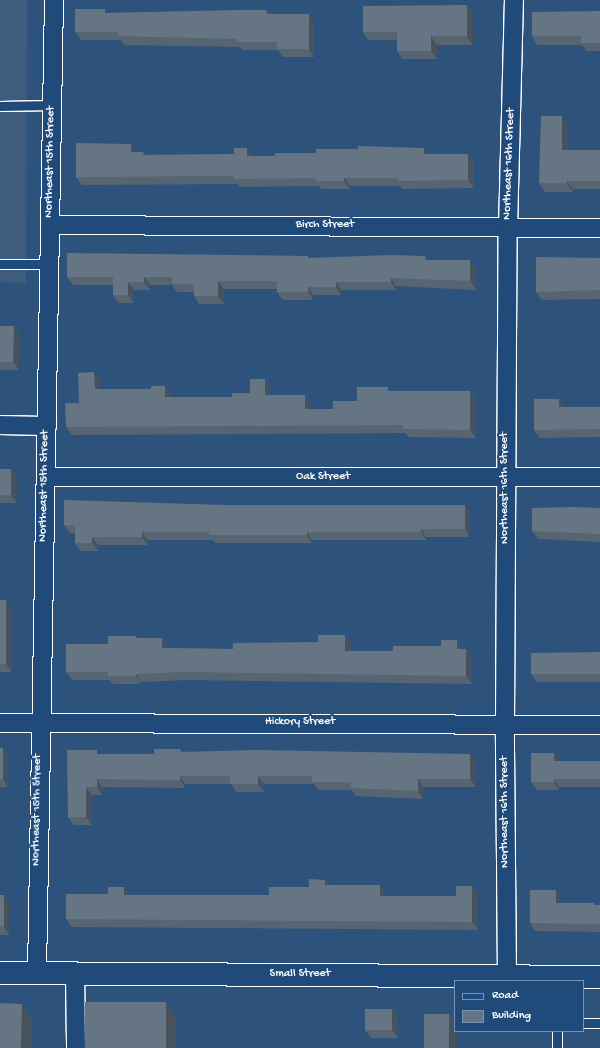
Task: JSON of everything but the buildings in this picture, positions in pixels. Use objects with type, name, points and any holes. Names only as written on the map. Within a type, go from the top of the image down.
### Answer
[{"type":"street","name":"Northeast 15th Street","points":[[37,973],[39,722],[46,477],[54,0]]},
{"type":"street","name":"Northeast 16th Street","points":[[507,976],[505,724],[506,477],[508,228],[514,0]]},
{"type":"street","name":"Birch Street","points":[[50,225],[600,228]]},
{"type":"street","points":[[0,425],[46,426]]},
{"type":"street","name":"Oak Street","points":[[46,477],[600,477]]},
{"type":"street","name":"Hickory Street","points":[[0,722],[600,725]]},
{"type":"street","name":"Small Street","points":[[0,973],[507,976],[554,979],[600,977]]},
{"type":"street","points":[[75,973],[76,1048]]},
{"type":"lane","points":[[0,106],[52,105]]},
{"type":"lane","points":[[0,264],[49,264]]},
{"type":"lane","points":[[584,1023],[600,1023]]},
{"type":"lane","points":[[557,1032],[557,1048]]},
{"type":"shaded area","points":[[0,0],[27,0],[26,283],[0,282]]}]
